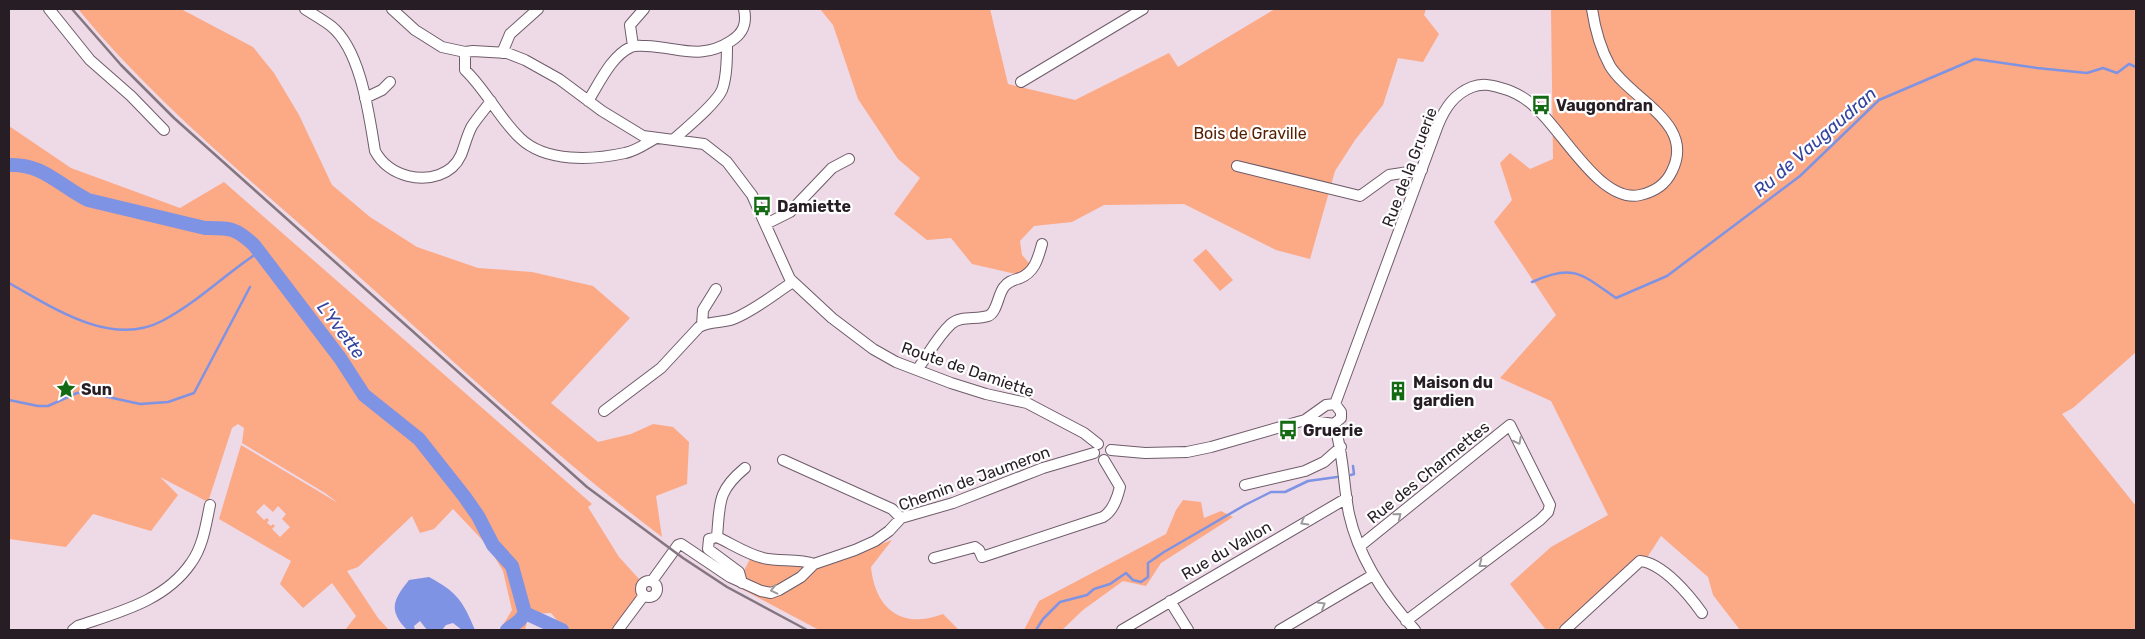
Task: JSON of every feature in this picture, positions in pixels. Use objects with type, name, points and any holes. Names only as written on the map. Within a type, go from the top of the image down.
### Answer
[{"type":"street","points":[[49,9],[90,60],[131,96],[164,130]]},
{"type":"street","points":[[305,9],[332,26],[346,43],[362,82],[375,151],[380,161],[396,172],[422,178],[441,175],[451,168],[460,156],[472,125],[491,101]]},
{"type":"street","name":"Route de Damiette","points":[[392,9],[415,30],[442,47],[465,52],[502,53],[525,60],[559,79],[588,101],[642,136],[704,144],[721,157],[752,195],[793,282],[832,318],[873,349],[916,370],[986,394],[1027,403],[1084,433],[1096,448]]},
{"type":"street","points":[[502,53],[510,34],[538,9]]},
{"type":"street","points":[[633,46],[630,25],[644,9]]},
{"type":"street","points":[[588,101],[620,55],[633,46],[657,47],[696,53],[717,50],[739,36],[744,28],[746,19],[744,9]]},
{"type":"street","points":[[1022,82],[1143,9]]},
{"type":"street","name":"Rue de la Gruerie","points":[[1335,404],[1444,112],[1454,98],[1470,88],[1486,84],[1510,90],[1534,106],[1590,170],[1612,189],[1630,196],[1639,196],[1659,187],[1667,180],[1676,163],[1676,140],[1668,122],[1626,86],[1610,65],[1598,39],[1592,9]]},
{"type":"street","points":[[673,140],[718,97],[722,90],[727,44]]},
{"type":"street","points":[[465,52],[465,70],[520,138],[535,150],[558,156],[588,158],[627,153],[656,138]]},
{"type":"street","points":[[365,98],[382,90],[390,82]]},
{"type":"street","points":[[766,224],[790,212],[832,168],[849,159]]},
{"type":"street","points":[[1237,166],[1360,196],[1389,175],[1422,170]]},
{"type":"street","points":[[916,370],[952,323],[969,318],[988,316],[992,313],[1002,289],[1008,282],[1023,277],[1035,266],[1042,244]]},
{"type":"street","points":[[604,411],[661,368],[675,351],[702,325],[732,320],[793,282]]},
{"type":"street","points":[[702,325],[703,310],[716,289]]},
{"type":"street","points":[[934,558],[975,547],[980,550],[982,557],[1109,514],[1120,487],[1104,460],[1099,459],[1096,448],[1106,444],[1111,450],[1145,453],[1187,452],[1211,448],[1305,420],[1329,404],[1335,404],[1340,408],[1342,415],[1339,421],[1330,423],[1305,420]]},
{"type":"street","points":[[1324,406],[1321,415],[1330,423],[1341,447],[1349,515],[1360,546],[1373,575],[1384,592],[1415,630]]},
{"type":"street","name":"Rue des Charmettes","points":[[1360,546],[1510,425],[1550,505],[1548,512],[1406,621]]},
{"type":"street","points":[[1246,485],[1305,471],[1324,462],[1341,447]]},
{"type":"street","name":"Chemin de Jaumeron","points":[[618,630],[644,595],[641,591],[643,584],[647,581],[652,581],[678,545],[686,546],[730,578],[761,591],[771,593],[807,573],[814,564],[875,541],[889,531],[901,518],[953,503],[1096,448]]},
{"type":"street","points":[[1104,460],[1109,457],[1111,450]]},
{"type":"street","points":[[782,460],[892,509],[901,518]]},
{"type":"street","points":[[742,583],[739,572],[708,549],[709,539],[717,537],[721,496],[731,479],[746,468]]},
{"type":"street","name":"Rue du Vallon","points":[[1122,630],[1347,498]]},
{"type":"street","points":[[73,630],[78,626],[139,605],[171,584],[192,562],[200,547],[210,505]]},
{"type":"street","name":"Chemin de Jaumeron","points":[[717,537],[752,554],[765,558],[806,561],[814,564]]},
{"type":"street","points":[[1565,630],[1640,561],[1653,564],[1688,593],[1702,614]]},
{"type":"street","points":[[1280,630],[1373,575]]},
{"type":"street","points":[[1170,601],[1188,630]]},
{"type":"green space","points":[[78,9],[181,9],[253,47],[274,73],[299,115],[332,185],[370,217],[417,247],[478,268],[532,272],[593,286],[630,318],[551,403],[598,442],[631,434],[653,424],[673,427],[689,442],[687,484],[656,496],[662,537],[620,505],[540,438],[240,172],[172,110],[108,44]]},
{"type":"green space","name":"Bois de Graville","points":[[820,9],[990,9],[1008,84],[1075,100],[1169,53],[1178,67],[1275,9],[1426,9],[1424,15],[1439,34],[1423,62],[1398,58],[1383,105],[1355,140],[1335,171],[1310,259],[1276,250],[1184,204],[1104,205],[1072,222],[1034,226],[1020,241],[1022,255],[1029,263],[1024,276],[972,264],[951,238],[927,240],[894,214],[920,178],[898,159],[858,99],[833,25]]},
{"type":"green space","points":[[1551,9],[2136,9],[2136,352],[2073,408],[2062,414],[2136,506],[2136,630],[1740,630],[1713,595],[1708,577],[1661,536],[1641,567],[1572,630],[1546,630],[1510,584],[1551,547],[1608,515],[1551,401],[1500,378],[1556,315],[1494,222],[1512,200],[1500,163],[1510,153],[1530,169],[1553,159]]},
{"type":"green space","points":[[9,126],[71,168],[180,208],[224,182],[592,504],[588,507],[619,557],[640,580],[635,586],[637,596],[615,630],[565,630],[551,613],[529,614],[525,630],[500,630],[512,610],[503,571],[488,546],[453,509],[434,529],[420,533],[412,516],[358,567],[347,571],[378,618],[389,630],[345,630],[356,616],[332,583],[303,608],[280,584],[291,561],[219,519],[241,445],[338,503],[325,493],[242,443],[244,428],[238,424],[232,428],[208,502],[160,477],[178,495],[151,531],[93,514],[66,547],[9,539]],"holes":[[[264,504],[273,512],[278,506],[286,514],[282,519],[290,527],[280,537],[272,529],[275,526],[273,524],[271,526],[267,523],[269,520],[267,518],[264,520],[256,512]]]},
{"type":"green space","points":[[1206,249],[1233,280],[1220,291],[1193,260]]},
{"type":"green space","points":[[1183,500],[1201,502],[1204,518],[1221,511],[1233,517],[1161,563],[1146,586],[1123,581],[1083,610],[1062,630],[1024,630],[1039,601],[1166,534],[1176,510]]},
{"type":"green space","points":[[892,540],[871,567],[878,594],[885,605],[903,617],[915,619],[943,614],[959,630],[819,630],[736,586],[751,557],[777,564],[850,556]]},
{"type":"water","points":[[429,577],[458,598],[463,604],[475,630],[462,630],[453,623],[446,625],[442,630],[427,630],[420,621],[414,626],[415,630],[407,630],[397,617],[395,611],[396,599],[409,580]]},
{"type":"waterway","name":"Ru de Vaugaudran","points":[[1532,282],[1546,276],[1568,272],[1585,277],[1616,298],[1667,276],[1800,176],[1879,100],[1975,59],[2087,73],[2103,68],[2117,73],[2129,64],[2136,67]]},
{"type":"waterway","name":"L'Yvette","points":[[9,165],[21,165],[41,172],[88,200],[205,228],[231,230],[247,239],[254,245],[340,358],[364,395],[419,439],[464,496],[478,516],[493,545],[512,566],[525,613],[562,630]]},
{"type":"waterway","points":[[9,283],[63,313],[82,321],[123,330],[143,328],[175,314],[259,252]]},
{"type":"waterway","points":[[9,400],[38,406],[48,406],[77,393],[90,393],[140,404],[168,402],[194,393],[250,287]]},
{"type":"waterway","name":"Ru de Vaugaudran","points":[[1351,475],[1354,474],[1353,466]]},
{"type":"waterway","name":"Ru de Vaugaudran","points":[[1036,630],[1043,619],[1060,602],[1087,595],[1094,589],[1110,584],[1126,573],[1133,580],[1141,582],[1148,577],[1148,563],[1245,505],[1271,492],[1285,492],[1308,481],[1337,477]]},
{"type":"waterway","points":[[507,630],[520,620],[525,613]]},
{"type":"railway","points":[[72,9],[121,65],[174,118],[587,487],[683,558],[727,587],[807,630]]},
{"type":"place","name":"Vaugondran","points":[[1541,105]]},
{"type":"place","name":"Damiette","points":[[762,206]]},
{"type":"place","name":"Sun","points":[[66,389]]},
{"type":"place","name":"Maison du gardien","points":[[1398,391]]},
{"type":"place","name":"Gruerie","points":[[1288,430]]}]
